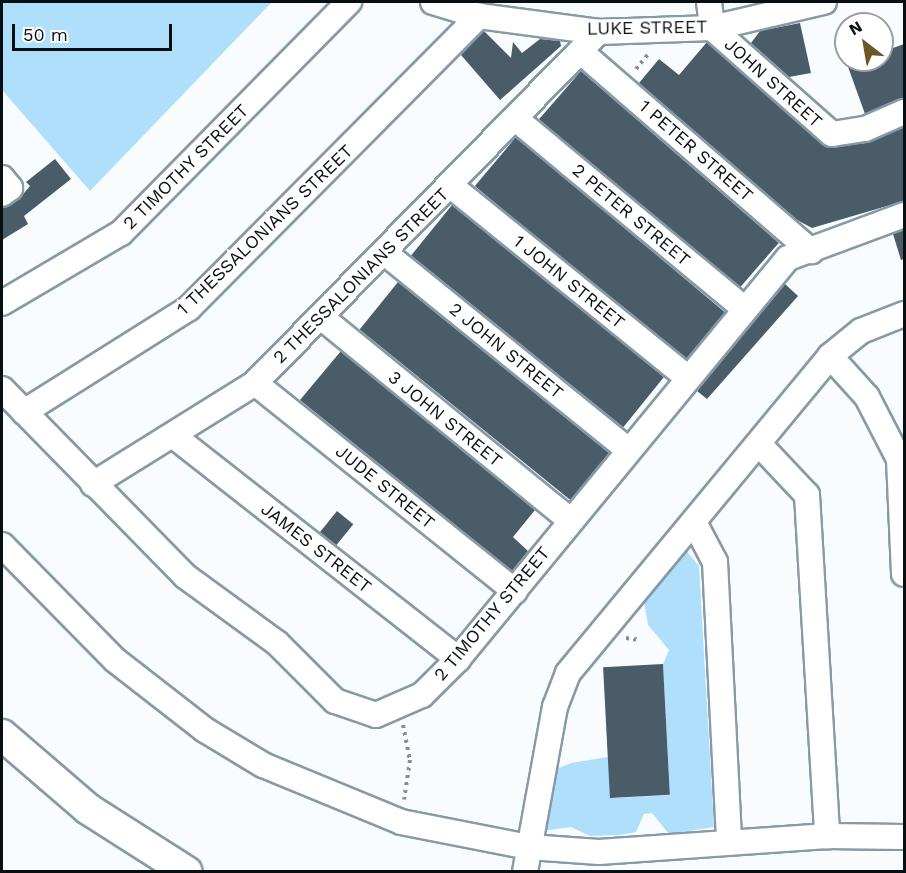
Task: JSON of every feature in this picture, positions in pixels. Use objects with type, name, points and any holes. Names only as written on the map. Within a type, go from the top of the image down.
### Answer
[{"type":"street","name":"2 TIMOTHY STREET","points":[[2,303],[121,233],[349,2]]},
{"type":"street","name":"LUKE STREET","points":[[433,2],[480,16],[599,32],[712,28],[824,2]]},
{"type":"street","points":[[709,2],[712,28]]},
{"type":"street","name":"1 THESSALONIANS STREET","points":[[24,412],[189,309],[480,16]]},
{"type":"street","name":"JOHN STREET","points":[[712,28],[832,134],[865,129],[904,112]]},
{"type":"street","name":"2 THESSALONIANS STREET","points":[[93,483],[175,436],[255,383],[517,120],[599,32]]},
{"type":"street","name":"1 PETER STREET","points":[[580,51],[811,251]]},
{"type":"street","name":"2 PETER STREET","points":[[517,120],[745,309]]},
{"type":"street","points":[[2,178],[10,188],[2,194]]},
{"type":"street","name":"1 JOHN STREET","points":[[451,186],[687,377]]},
{"type":"street","name":"2 TIMOTHY STREET","points":[[2,389],[164,558],[277,643],[335,701],[376,715],[400,708],[422,695],[458,659],[687,377],[788,258],[904,215]]},
{"type":"street","name":"2 JOHN STREET","points":[[385,253],[628,450]]},
{"type":"street","points":[[525,872],[555,707],[568,674],[830,356],[861,331],[904,314]]},
{"type":"street","name":"3 JOHN STREET","points":[[321,317],[570,520]]},
{"type":"street","points":[[830,356],[867,397],[899,459],[904,574]]},
{"type":"street","name":"JUDE STREET","points":[[255,383],[515,591]]},
{"type":"street","name":"JAMES STREET","points":[[175,436],[458,659]]},
{"type":"street","points":[[759,444],[807,495],[827,836]]},
{"type":"street","points":[[694,522],[715,562],[729,843]]},
{"type":"street","points":[[2,545],[115,660],[197,725],[262,765],[401,822],[529,847],[599,852],[827,836],[904,837]]},
{"type":"street","points":[[2,735],[88,809],[187,872]]},
{"type":"path","points":[[622,86],[669,29]]},
{"type":"path","points":[[400,708],[410,760],[401,822]]},
{"type":"shaded area","points":[[2,2],[272,2],[90,191],[2,90]]},
{"type":"shaded area","points":[[685,549],[699,566],[714,827],[669,834],[652,813],[644,814],[636,832],[619,835],[590,836],[571,827],[543,831],[554,770],[571,763],[614,756],[616,798],[670,795],[663,664],[669,650],[648,625],[642,590]]},
{"type":"building","points":[[800,23],[811,73],[789,77],[751,43],[760,31]]},
{"type":"building","points":[[484,31],[511,58],[513,42],[522,53],[540,39],[560,41],[561,46],[500,100],[461,55]]},
{"type":"building","points":[[707,42],[828,147],[867,143],[904,127],[904,201],[812,228],[797,220],[639,83],[659,59],[679,75]]},
{"type":"building","points":[[904,44],[904,98],[865,114],[850,72],[894,72],[894,48]]},
{"type":"building","points":[[581,71],[779,243],[737,291],[539,119]]},
{"type":"building","points":[[516,137],[725,312],[684,362],[475,186]]},
{"type":"building","points":[[55,159],[71,179],[24,216],[28,224],[2,240],[2,208],[19,199],[30,186],[26,182]]},
{"type":"building","points":[[452,205],[664,377],[623,427],[411,256]]},
{"type":"building","points":[[904,230],[904,259],[901,260],[893,234]]},
{"type":"building","points":[[398,282],[609,453],[571,501],[360,329]]},
{"type":"building","points":[[785,284],[798,296],[707,399],[697,391]]},
{"type":"building","points":[[341,351],[535,510],[513,537],[528,551],[512,571],[300,400]]},
{"type":"building","points":[[337,511],[353,524],[336,545],[320,532]]},
{"type":"building","points":[[663,664],[670,795],[610,798],[603,667]]}]
